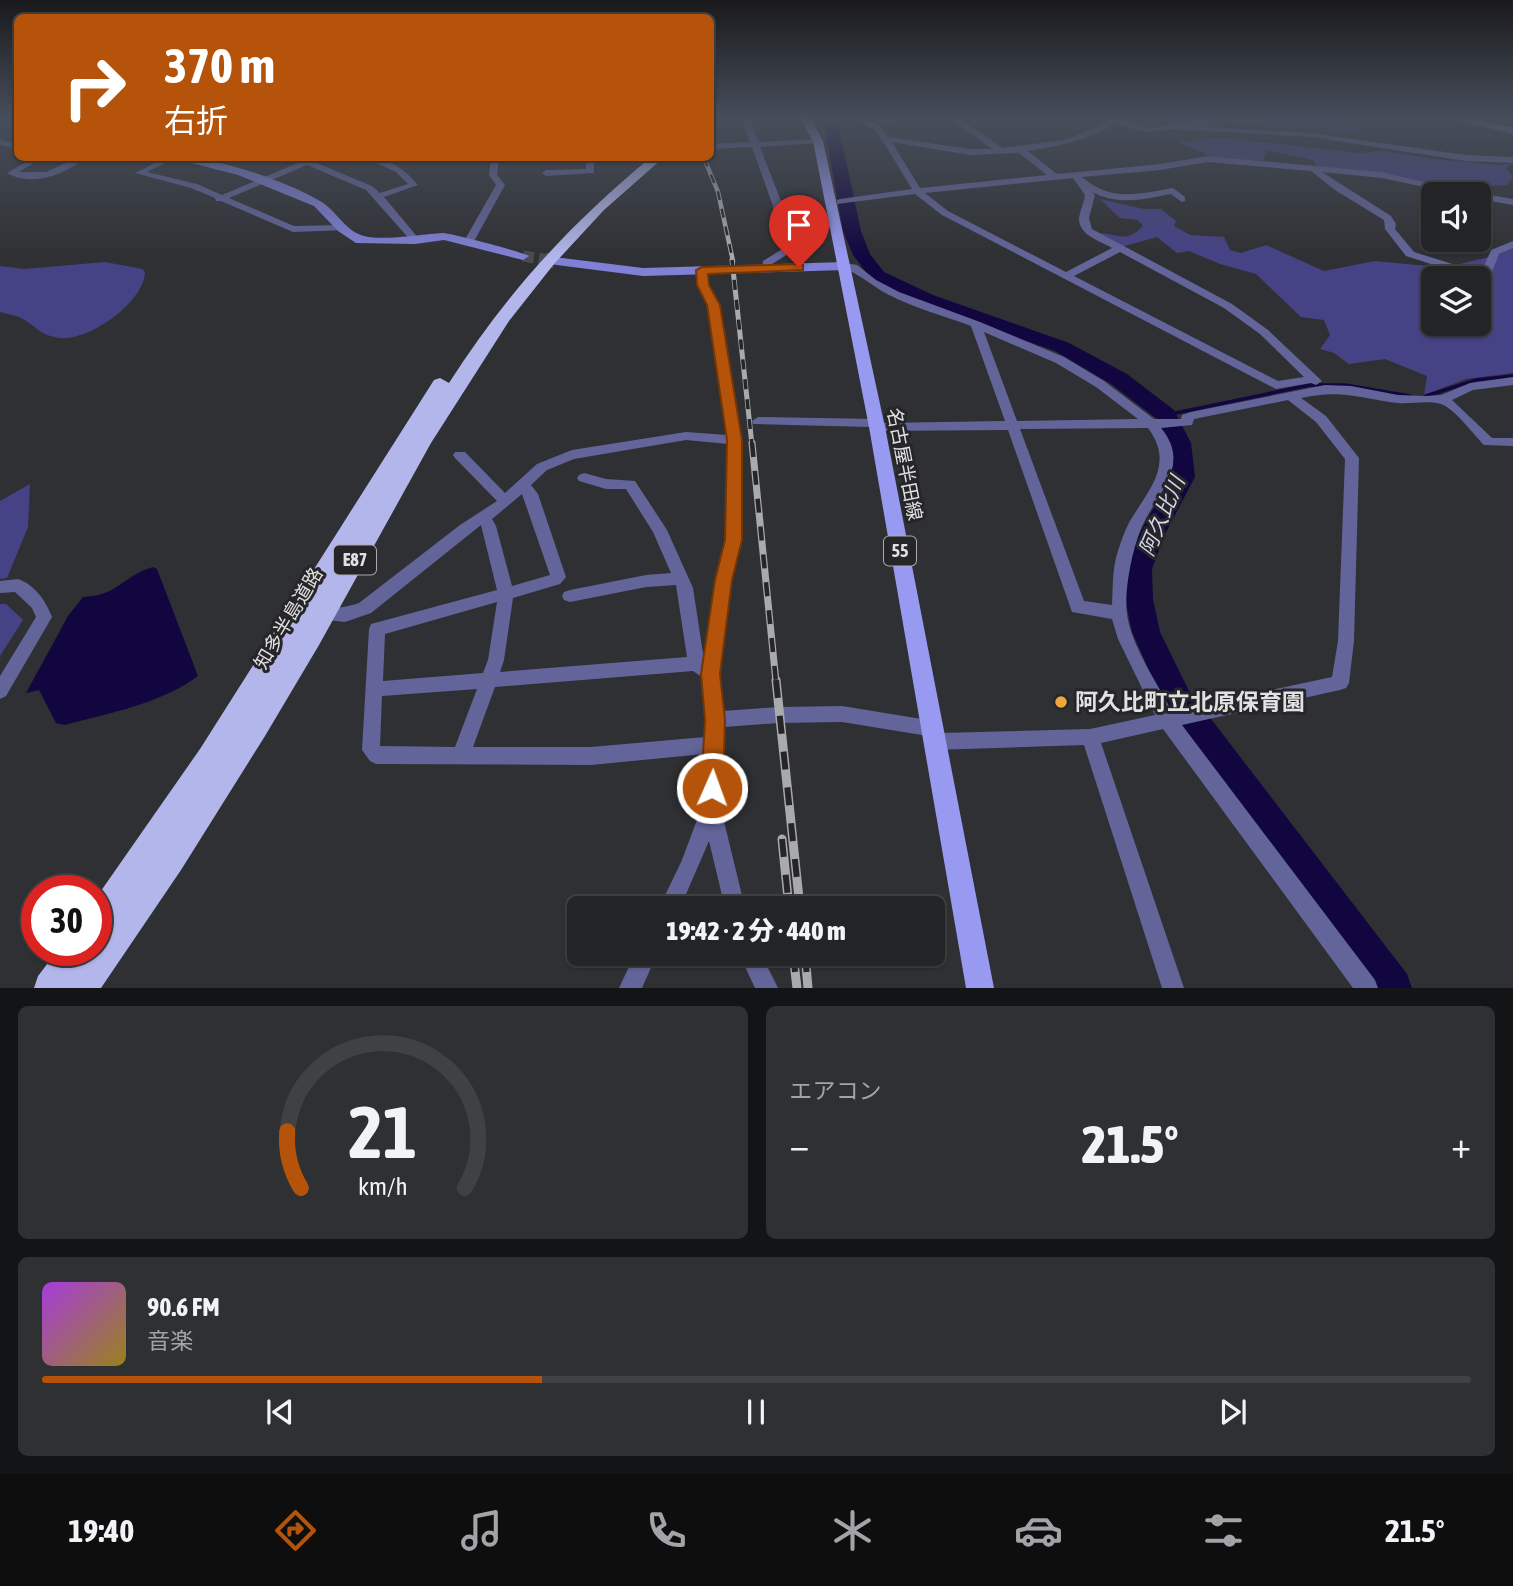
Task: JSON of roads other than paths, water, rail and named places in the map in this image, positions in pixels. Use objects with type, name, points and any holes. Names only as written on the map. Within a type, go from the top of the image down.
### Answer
[{"type":"highway","name":"知多半島道路","points":[[112,902],[232,725],[465,345],[548,243],[606,188],[636,165]]},
{"type":"highway","name":"知多半島道路","points":[[80,988],[234,762],[480,347],[532,277],[560,245],[616,190],[648,165]]},
{"type":"highway","points":[[50,988],[66,966]]},
{"type":"main road","name":"名古屋半田線","points":[[826,165],[839,202],[834,223],[877,425],[980,988]]},
{"type":"street","points":[[25,165],[11,173],[36,179],[68,165]]},
{"type":"street","points":[[156,165],[139,173],[194,186],[293,229],[342,228]]},
{"type":"street","points":[[210,165],[242,172],[318,204],[342,228],[360,240],[415,240],[445,236],[523,256]]},
{"type":"street","points":[[219,199],[299,165]]},
{"type":"street","points":[[314,165],[369,188],[415,240]]},
{"type":"street","points":[[377,196],[414,185],[399,170],[388,165]]},
{"type":"street","points":[[468,243],[501,184],[493,175],[494,165]]},
{"type":"street","points":[[546,173],[590,171],[590,165]]},
{"type":"street","points":[[763,165],[778,206],[777,229],[789,248]]},
{"type":"street","points":[[902,165],[918,192],[945,213],[1276,385],[1319,384],[1410,401],[1443,399],[1470,387],[1513,381]]},
{"type":"street","points":[[1040,165],[1055,177]]},
{"type":"street","points":[[839,202],[1055,177],[1079,179],[1115,170],[1174,165]]},
{"type":"street","points":[[1287,165],[1382,175],[1421,184]]},
{"type":"street","points":[[1312,167],[1329,183],[1350,193],[1388,218],[1391,222],[1390,229],[1410,254],[1481,277],[1486,275],[1495,252],[1513,244]]},
{"type":"street","points":[[1079,179],[1101,195],[1112,199],[1173,191],[1182,199]]},
{"type":"street","points":[[1079,179],[1090,195],[1088,210],[1083,217],[1085,229],[1228,306],[1264,332],[1319,384]]},
{"type":"street","points":[[1491,198],[1513,202]]},
{"type":"street","points":[[767,268],[766,263],[834,223]]},
{"type":"street","points":[[1066,276],[1118,249]]},
{"type":"street","points":[[554,261],[629,272],[845,265],[853,267],[872,282],[895,294],[976,324],[1060,360],[1100,384],[1151,423],[1164,444],[1166,469],[1163,480],[1135,525],[1124,555],[1119,613],[1126,639],[1167,720],[1367,988]]},
{"type":"street","points":[[702,270],[703,285],[713,305],[734,440],[734,540],[724,580],[711,677],[715,720],[711,809],[731,896]]},
{"type":"street","points":[[976,324],[1078,607],[1119,613]]},
{"type":"street","points":[[758,421],[877,425],[1182,423],[1187,422],[1187,418],[1191,416],[1290,396],[1319,384]]},
{"type":"street","points":[[715,720],[842,714],[934,736],[1090,737],[1340,683],[1343,671],[1352,458],[1328,425],[1290,396]]},
{"type":"street","points":[[1443,399],[1456,408],[1489,442],[1513,442]]},
{"type":"street","points":[[333,615],[345,615],[365,608],[465,529],[507,500],[542,467],[572,455],[686,436],[734,440]]},
{"type":"street","points":[[460,455],[498,495],[507,500]]},
{"type":"street","points":[[584,478],[606,484],[630,484],[660,530],[681,579],[696,664],[711,677]]},
{"type":"street","points":[[522,485],[531,494],[558,577],[377,629],[371,750],[376,755],[592,756],[713,745]]},
{"type":"street","points":[[461,755],[496,660],[506,593],[489,526],[484,517]]},
{"type":"street","points":[[570,596],[646,581],[681,579]]},
{"type":"street","points":[[0,587],[18,585],[40,604],[44,617],[0,691]]},
{"type":"street","points":[[375,689],[696,664]]},
{"type":"street","points":[[1090,737],[1173,988]]},
{"type":"street","points":[[674,896],[690,865],[711,809]]},
{"type":"street","points":[[630,988],[640,966]]},
{"type":"street","points":[[756,966],[768,988]]},
{"type":"waterway","name":"阿久比川","points":[[839,165],[852,231],[862,255],[878,276],[926,299],[1062,347],[1119,379],[1166,415],[1179,443],[1183,477],[1152,534],[1139,569],[1139,599],[1146,632],[1177,699],[1393,988]]},
{"type":"waterway","points":[[1426,396],[1476,380],[1513,376]]},
{"type":"waterway","points":[[1166,415],[1310,385],[1345,385],[1410,396]]},
{"type":"tunnel","points":[[523,256],[554,261],[545,260]]},
{"type":"railway","points":[[707,165],[718,192],[733,261]]},
{"type":"railway","points":[[732,260],[752,445]]},
{"type":"railway","points":[[752,443],[776,682]]},
{"type":"railway","points":[[776,680],[799,896]]},
{"type":"railway","points":[[782,839],[788,896]]},
{"type":"railway","points":[[794,966],[797,988]]},
{"type":"railway","points":[[806,966],[808,988]]},
{"type":"place","name":"阿久比町立北原保育園","points":[[1061,702]]}]
